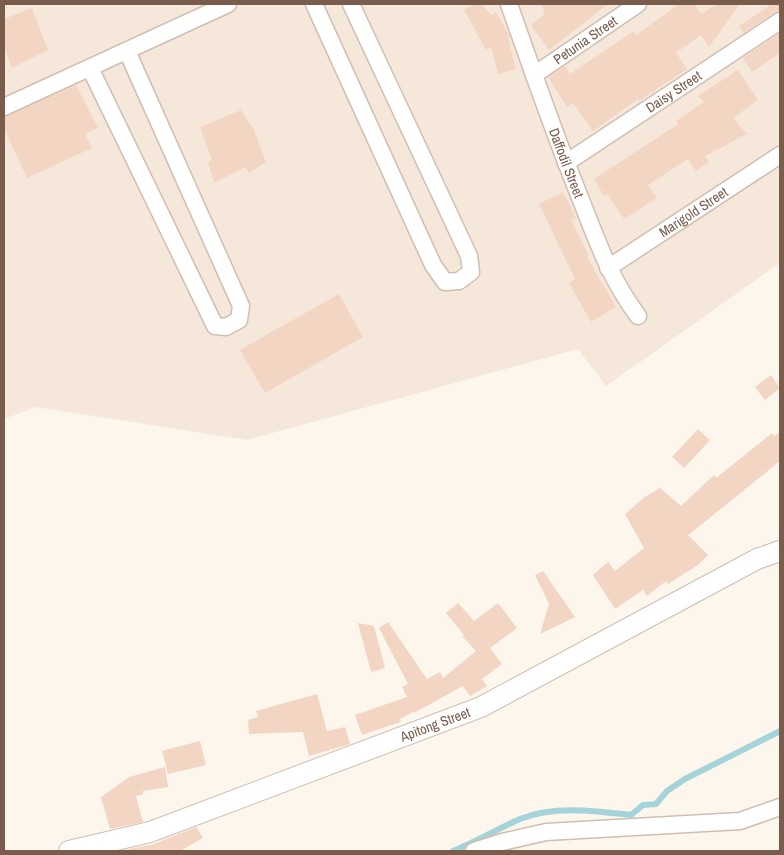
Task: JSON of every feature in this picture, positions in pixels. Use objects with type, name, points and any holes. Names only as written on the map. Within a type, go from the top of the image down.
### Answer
[{"type":"street","points":[[314,4],[433,265],[445,282],[459,281],[471,272],[469,256],[352,4]]},
{"type":"street","name":"Daffodil Street","points":[[510,4],[566,163],[608,268],[618,287],[638,316]]},
{"type":"street","name":"Petunia Street","points":[[534,75],[638,4]]},
{"type":"street","points":[[4,107],[127,51],[218,6]]},
{"type":"street","name":"Daisy Street","points":[[566,163],[780,21]]},
{"type":"street","points":[[90,68],[214,326],[226,326],[239,320],[241,306],[127,51]]},
{"type":"street","name":"Marigold Street","points":[[608,268],[780,155]]},
{"type":"street","name":"Apitong Street","points":[[69,851],[150,832],[481,707],[757,559],[780,551]]},
{"type":"street","points":[[474,851],[502,842],[546,832],[740,821],[780,807]]},
{"type":"shaded area","points":[[4,4],[780,4],[780,263],[606,386],[578,349],[247,440],[36,407],[4,419]]},
{"type":"building","points":[[474,4],[481,4],[492,15],[496,12],[510,37],[508,38],[516,69],[498,74],[491,47],[486,50],[464,10]]},
{"type":"building","points":[[541,4],[608,4],[549,50],[531,25],[545,14]]},
{"type":"building","points":[[679,4],[694,4],[701,14],[717,4],[740,4],[709,47],[701,35],[676,53],[687,69],[639,101],[638,99],[593,131],[573,103],[567,107],[548,77],[565,66],[570,74],[634,31],[636,35]]},
{"type":"building","points":[[772,4],[780,4],[780,11],[744,33],[739,26]]},
{"type":"building","points":[[32,8],[48,50],[12,68],[4,47],[4,19]]},
{"type":"building","points":[[780,33],[780,53],[752,72],[743,58]]},
{"type":"building","points":[[738,70],[758,100],[733,118],[747,134],[705,156],[709,162],[696,171],[688,159],[648,185],[657,198],[624,219],[607,194],[604,196],[594,179],[678,124],[676,121],[704,102],[698,96]]},
{"type":"building","points":[[76,85],[98,128],[85,134],[92,148],[27,178],[4,128],[4,117]]},
{"type":"building","points":[[241,110],[254,130],[266,162],[249,173],[246,167],[214,183],[208,162],[212,160],[200,127]]},
{"type":"building","points":[[563,192],[576,218],[571,220],[589,256],[587,257],[616,307],[591,322],[569,283],[575,279],[539,204]]},
{"type":"building","points":[[339,294],[363,337],[265,393],[240,350]]},
{"type":"building","points":[[771,375],[780,388],[765,400],[755,387]]},
{"type":"building","points":[[698,429],[710,440],[684,468],[672,457]]},
{"type":"building","points":[[780,432],[780,461],[686,537],[689,536],[708,555],[698,565],[668,584],[666,581],[647,596],[643,590],[615,609],[593,575],[608,562],[615,571],[644,548],[625,514],[645,497],[660,488],[681,506],[714,475],[716,478],[772,433],[774,436]]},
{"type":"building","points":[[543,571],[575,617],[540,634],[549,604],[535,575]]},
{"type":"building","points":[[458,603],[474,621],[498,603],[517,628],[490,648],[502,664],[482,679],[487,686],[470,696],[463,686],[400,719],[401,722],[362,735],[355,715],[407,697],[402,687],[408,684],[379,628],[388,622],[427,679],[440,672],[443,678],[476,651],[462,636],[464,635],[446,613]]},
{"type":"building","points":[[358,623],[374,626],[385,668],[371,672]]},
{"type":"building","points":[[317,694],[327,731],[345,727],[350,744],[309,756],[303,732],[249,734],[248,720],[258,717],[256,711]]},
{"type":"building","points":[[200,741],[206,765],[168,774],[162,751]]},
{"type":"building","points":[[165,767],[168,787],[143,791],[143,794],[136,796],[143,822],[110,829],[101,797],[129,777]]},
{"type":"building","points":[[196,827],[203,838],[180,851],[120,851],[149,846]]},
{"type":"waterway","points":[[453,851],[520,819],[547,812],[575,810],[631,815],[643,805],[656,804],[667,791],[685,779],[780,731]]}]
